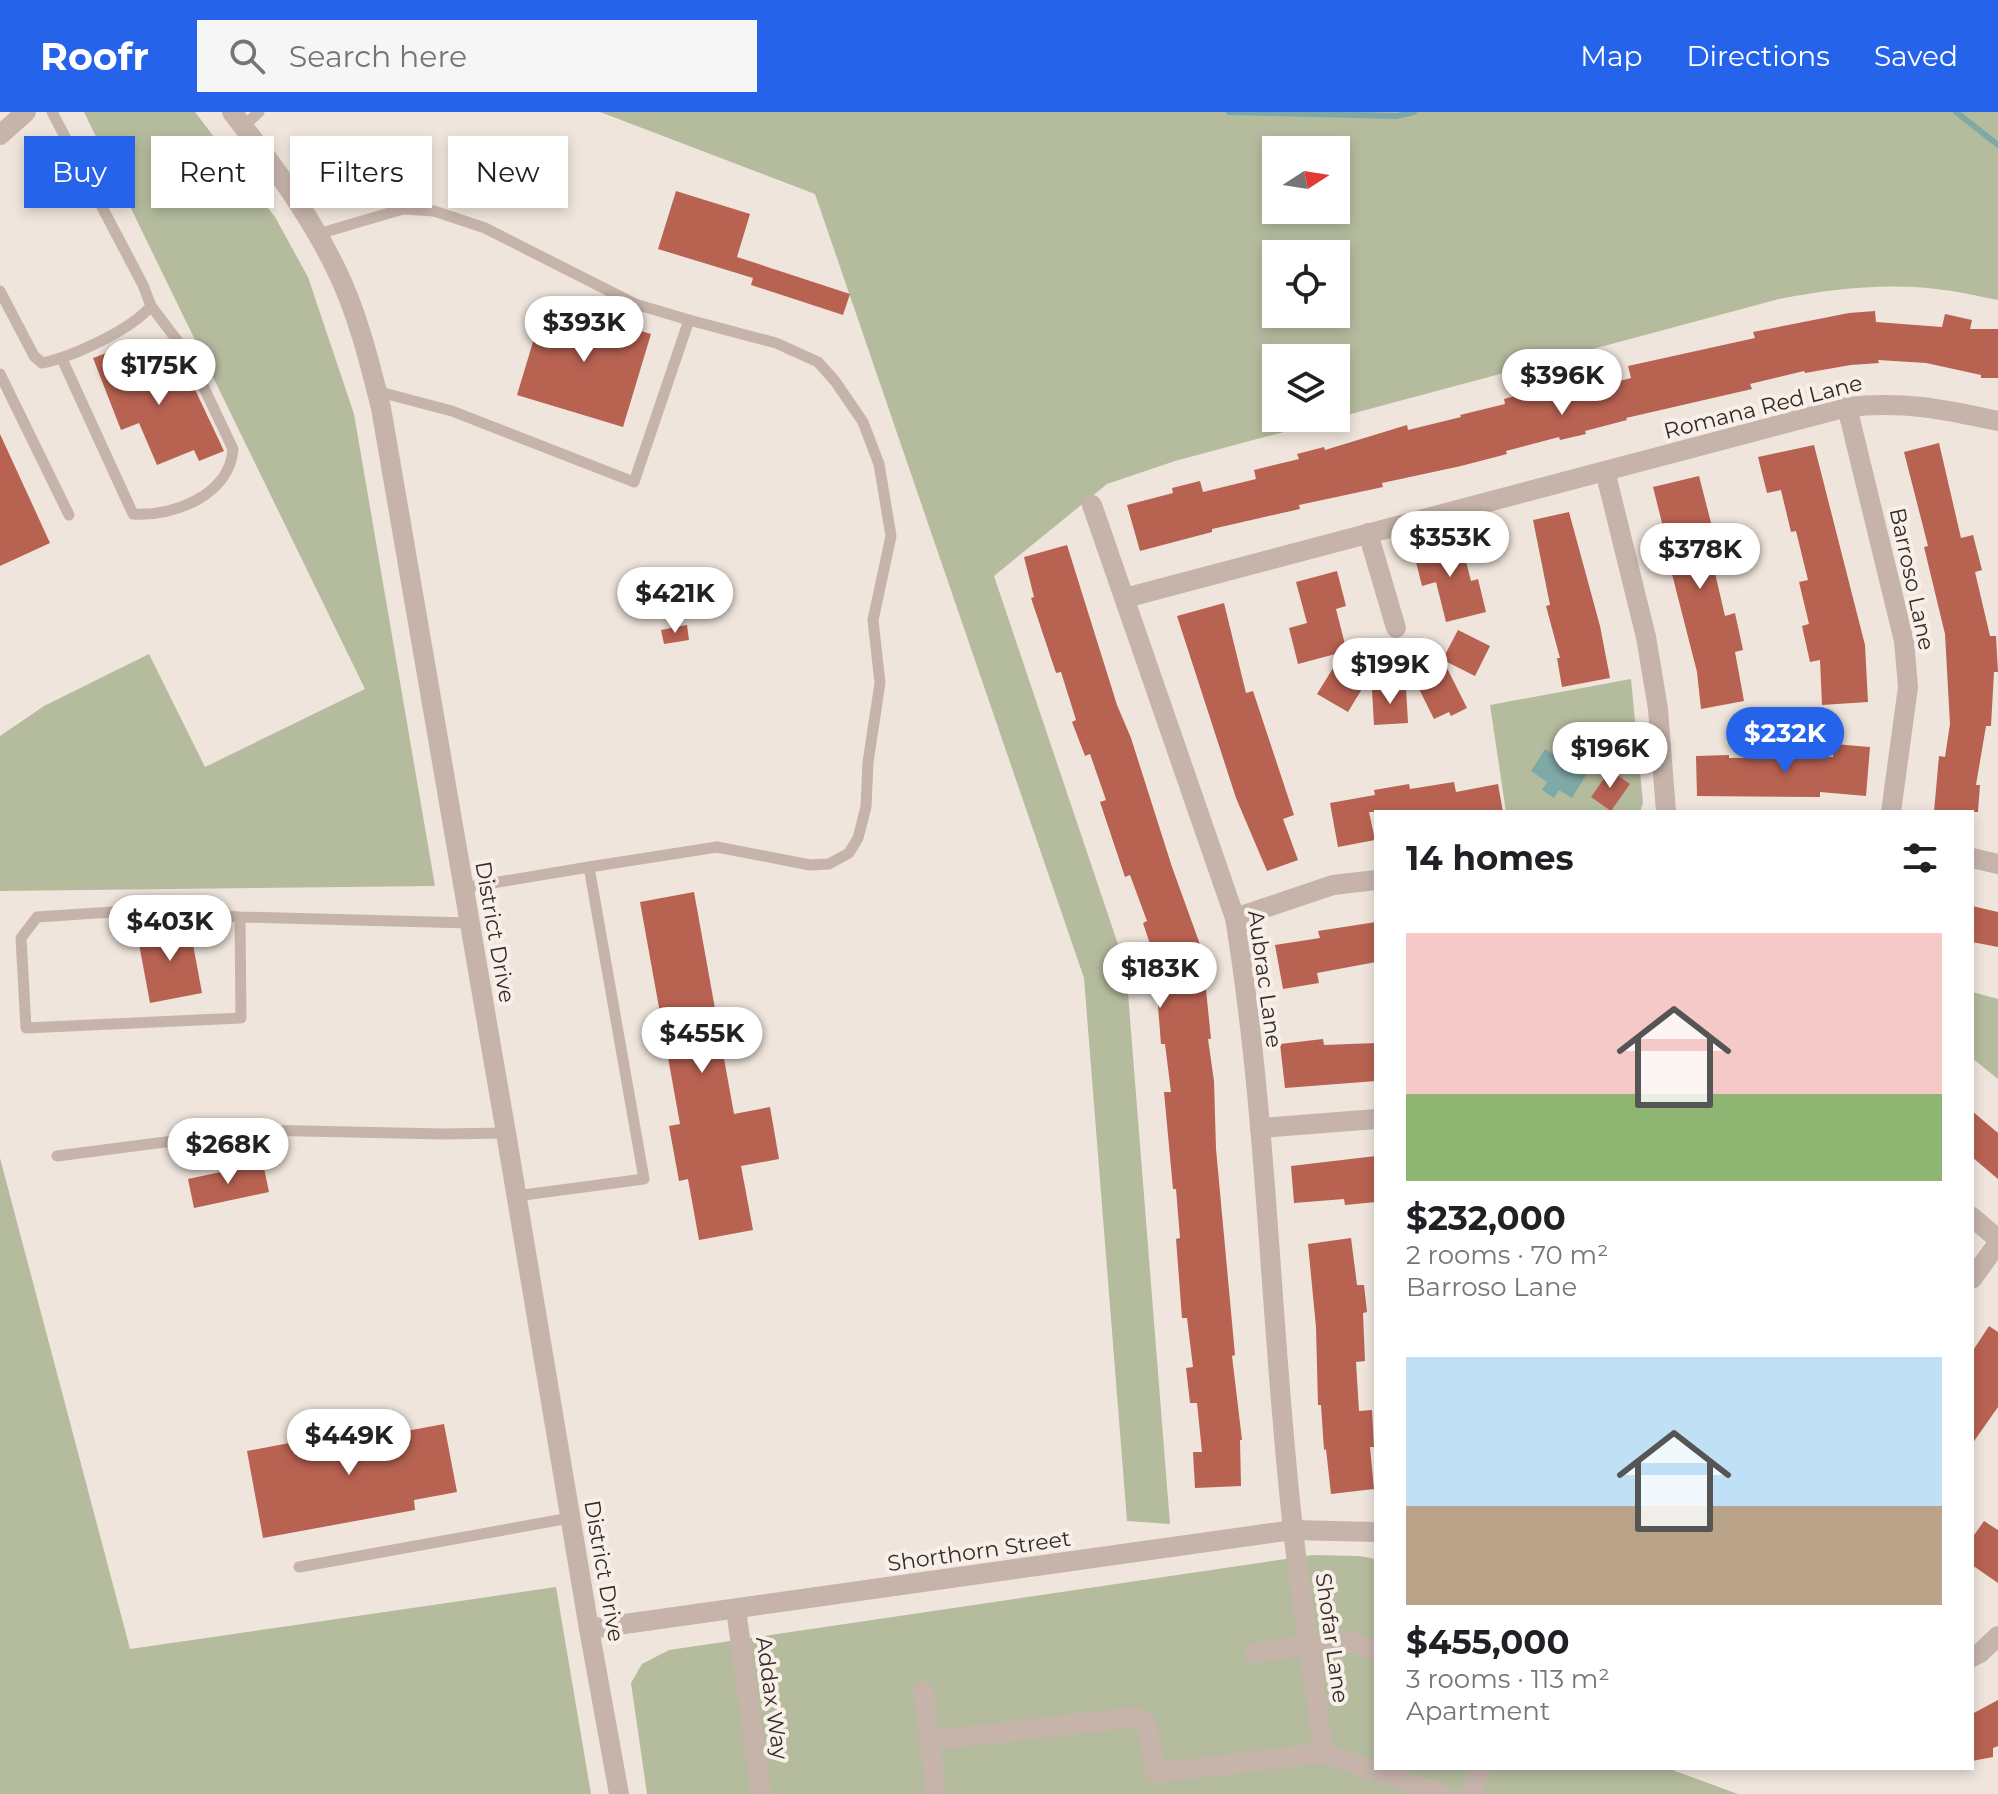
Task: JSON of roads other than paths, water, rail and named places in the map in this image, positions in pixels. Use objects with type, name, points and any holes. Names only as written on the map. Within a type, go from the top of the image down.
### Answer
[{"type":"street","points":[[0,135],[26,112]]},
{"type":"street","name":"District Drive","points":[[238,119],[277,169],[318,234],[349,299],[366,347],[506,1133],[619,1794]]},
{"type":"street","name":"Romana Red Lane","points":[[1125,598],[1847,407],[1885,403],[1927,406],[1998,421]]},
{"type":"street","name":"Barroso Lane","points":[[1847,407],[1904,641],[1908,687],[1891,810]]},
{"type":"street","points":[[1605,471],[1646,637],[1658,709],[1666,810]]},
{"type":"street","name":"Aubrac Lane","points":[[1092,505],[1235,918],[1260,1128],[1293,1530]]},
{"type":"street","points":[[1368,533],[1396,628]]},
{"type":"street","points":[[1974,858],[1998,864]]},
{"type":"street","points":[[1235,918],[1306,892],[1374,880]]},
{"type":"street","points":[[1260,1128],[1374,1119]]},
{"type":"street","points":[[1974,1219],[1998,1241],[1974,1276]]},
{"type":"street","name":"Shorthorn Street","points":[[589,1629],[1293,1530],[1374,1532]]},
{"type":"street","name":"Shofar Lane","points":[[1293,1530],[1323,1753]]},
{"type":"street","name":"Addax Way","points":[[736,1609],[761,1794]]},
{"type":"street","points":[[1974,1656],[1998,1636]]},
{"type":"street","points":[[1254,1653],[1345,1640],[1374,1650]]},
{"type":"street","points":[[923,1691],[936,1794]]},
{"type":"street","points":[[929,1741],[1136,1717],[1146,1723],[1156,1773],[1323,1753],[1442,1794]]},
{"type":"street","points":[[1471,1794],[1480,1770]]},
{"type":"lane","points":[[52,112],[143,285],[151,306],[189,356]]},
{"type":"lane","points":[[238,119],[259,112]]},
{"type":"lane","points":[[318,234],[403,209],[434,211],[485,228],[635,304],[776,343],[818,362],[835,381],[863,422],[879,464],[891,536],[873,620],[880,683],[868,762],[866,807],[858,838],[849,853],[829,864],[810,865],[717,847],[463,888]]},
{"type":"lane","points":[[0,291],[34,356],[42,363],[62,359],[140,319],[151,306]]},
{"type":"lane","points":[[376,391],[452,411],[634,482],[689,320]]},
{"type":"lane","points":[[62,359],[133,514],[165,512],[193,502],[223,478],[232,462],[233,449],[198,375]]},
{"type":"lane","points":[[0,374],[69,515]]},
{"type":"lane","points":[[516,1196],[644,1179],[589,867]]},
{"type":"lane","points":[[240,917],[241,1018],[26,1028],[21,938],[37,917],[142,910],[240,917],[469,923]]},
{"type":"lane","points":[[57,1156],[258,1130],[506,1133]]},
{"type":"lane","points":[[299,1567],[570,1518]]},
{"type":"water","points":[[1545,749],[1570,765],[1576,757],[1588,765],[1583,773],[1586,775],[1572,798],[1559,790],[1554,798],[1542,790],[1547,782],[1531,771]]},
{"type":"waterway","points":[[1229,112],[1397,116],[1414,112]]},
{"type":"waterway","points":[[1956,112],[1998,145]]}]
